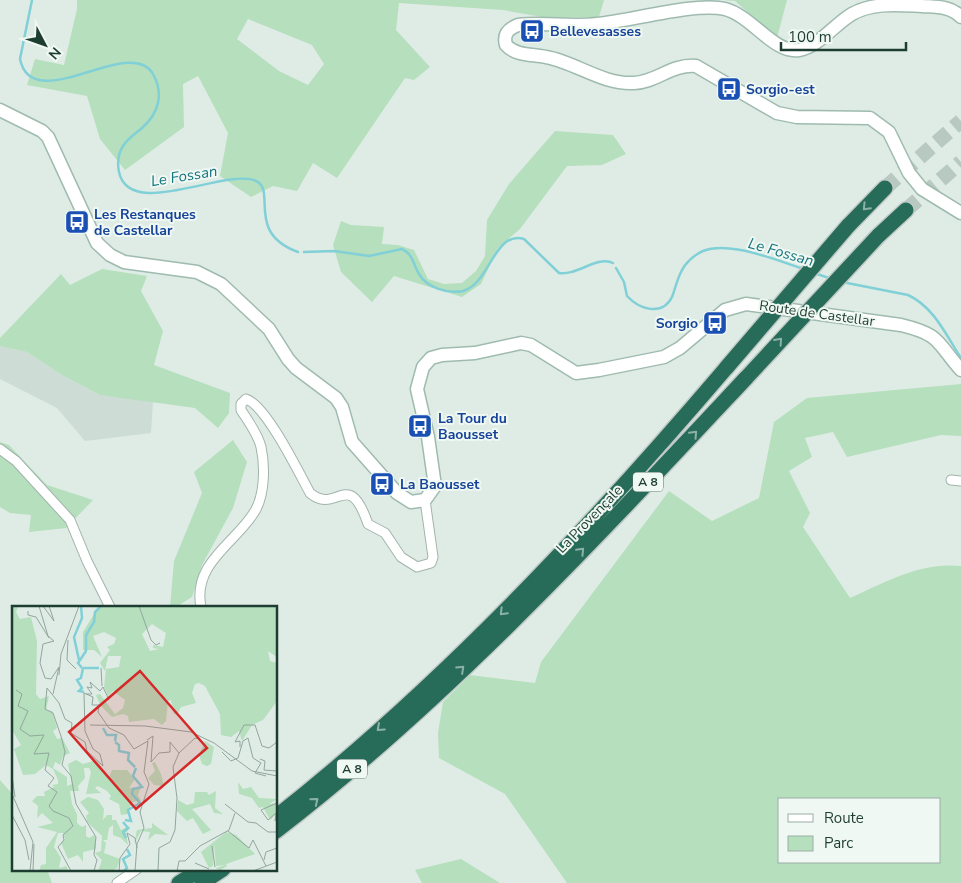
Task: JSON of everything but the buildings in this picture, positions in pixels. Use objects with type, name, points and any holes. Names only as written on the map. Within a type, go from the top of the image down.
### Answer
[{"type":"highway","name":"La Provençale","points":[[543,582],[606,506],[848,226],[885,188]]},
{"type":"highway","name":"La Provençale","points":[[278,829],[344,776],[543,582],[747,377],[878,236],[906,210]]},
{"type":"highway","name":"La Provençale","points":[[278,815],[421,699]]},
{"type":"highway","points":[[179,883],[199,870]]},
{"type":"highway","points":[[202,883],[222,870]]},
{"type":"street","points":[[961,16],[950,9],[940,6],[889,4],[864,9],[852,14],[809,46],[799,50],[780,47],[736,12],[716,8],[598,24],[518,25],[509,29],[505,37],[506,45],[513,52],[548,57],[614,81],[633,83],[645,81],[684,65],[696,66],[777,113],[797,117],[870,118],[889,132],[909,174],[922,189],[961,213]]},
{"type":"street","points":[[0,110],[42,131],[48,138],[91,234],[110,255],[136,265],[197,272],[221,284],[269,329],[296,368],[336,398],[345,415],[352,442],[397,493],[411,502],[425,500],[433,557],[431,563],[417,567],[401,557],[385,533],[368,524],[362,504],[356,497],[348,494],[325,500],[317,499],[310,493],[269,422],[253,401],[246,399],[241,404],[241,410],[261,446],[263,463],[262,491],[254,512],[220,550],[204,574],[200,586],[202,606]]},
{"type":"street","name":"Route de Castellar","points":[[425,500],[435,486],[435,473],[417,389],[423,367],[431,358],[442,355],[475,353],[521,343],[531,345],[576,373],[600,370],[646,362],[664,356],[680,348],[725,310],[746,304],[900,325],[924,331],[937,340],[961,370]]},
{"type":"street","points":[[0,449],[16,461],[70,520],[87,562],[109,606]]},
{"type":"street","points":[[951,480],[961,481]]},
{"type":"street","points":[[117,883],[136,870]]},
{"type":"shaded area","points":[[0,346],[27,352],[62,375],[100,395],[153,401],[151,433],[85,441],[57,408],[0,379]]},
{"type":"green space","points":[[77,0],[604,0],[599,17],[542,17],[503,10],[399,3],[396,30],[430,67],[414,80],[405,78],[337,178],[313,163],[297,191],[273,186],[251,197],[220,176],[228,133],[198,76],[183,84],[184,127],[125,170],[100,139],[87,96],[27,85],[35,59],[64,65],[77,9]],"holes":[[[248,19],[312,45],[324,64],[308,85],[279,71],[237,39]]]},
{"type":"green space","points":[[724,0],[787,0],[777,38],[735,1]]},
{"type":"green space","points":[[555,131],[613,135],[626,154],[602,165],[567,166],[520,229],[498,248],[481,284],[462,297],[394,276],[372,302],[341,272],[333,245],[341,221],[351,225],[384,227],[382,244],[398,245],[414,250],[428,279],[444,284],[462,283],[476,271],[485,256],[487,220],[509,184]]},
{"type":"green space","points":[[102,269],[147,276],[141,291],[163,331],[154,365],[230,393],[229,413],[218,428],[195,408],[100,395],[62,375],[27,352],[0,346],[0,338],[61,274],[70,285]]},
{"type":"green space","points":[[961,384],[961,436],[941,435],[847,457],[833,432],[805,438],[812,457],[789,471],[810,513],[803,527],[850,598],[917,570],[931,567],[961,566],[961,883],[567,883],[505,794],[439,758],[438,733],[443,702],[470,675],[535,683],[541,662],[669,491],[712,521],[759,498],[774,422],[807,398]]},
{"type":"green space","points":[[233,440],[247,462],[233,508],[202,565],[192,597],[178,606],[170,606],[174,561],[202,493],[194,472]]},
{"type":"green space","points":[[0,442],[9,445],[47,485],[93,500],[66,528],[29,532],[31,515],[10,513],[0,507]]},
{"type":"green space","points":[[0,780],[12,794],[12,870],[47,870],[52,883],[0,883]]},
{"type":"green space","points":[[461,859],[500,883],[422,883],[415,870]]},
{"type":"waterway","name":"Le Fossan","points":[[32,0],[20,59],[28,75],[43,81],[62,79],[125,63],[141,64],[153,74],[159,96],[156,110],[148,122],[129,138],[119,155],[119,172],[127,186],[141,192],[159,193],[224,181],[242,179],[256,181],[262,186],[267,224],[272,234],[282,244],[298,252]]},
{"type":"waterway","name":"Le Fossan","points":[[304,252],[334,251],[369,256],[402,249],[411,256],[419,274],[427,283],[438,289],[451,292],[463,291],[472,286],[480,279],[499,250],[506,242],[514,238],[524,239],[559,273],[573,272],[594,263],[607,261],[613,263]]},
{"type":"waterway","name":"Le Fossan","points":[[616,268],[624,282],[627,296],[632,301],[650,309],[657,309],[668,303],[685,265],[703,251],[714,248],[754,253],[804,269]]},
{"type":"waterway","name":"Le Fossan","points":[[814,273],[832,279]]},
{"type":"waterway","name":"Le Fossan","points":[[842,282],[908,295],[917,300],[939,322],[961,358]]},
{"type":"tunnel","points":[[885,188],[961,121]]},
{"type":"tunnel","points":[[906,210],[961,162]]},
{"type":"place","name":"Bellevesasses","points":[[532,31]]},
{"type":"place","name":"Sorgio-est","points":[[729,89]]},
{"type":"place","name":"Les Restanques de Castellar","points":[[77,222]]},
{"type":"place","name":"Sorgio","points":[[715,323]]},
{"type":"place","name":"La Tour du Baousset","points":[[420,426]]},
{"type":"place","name":"La Baousset","points":[[382,484]]}]
